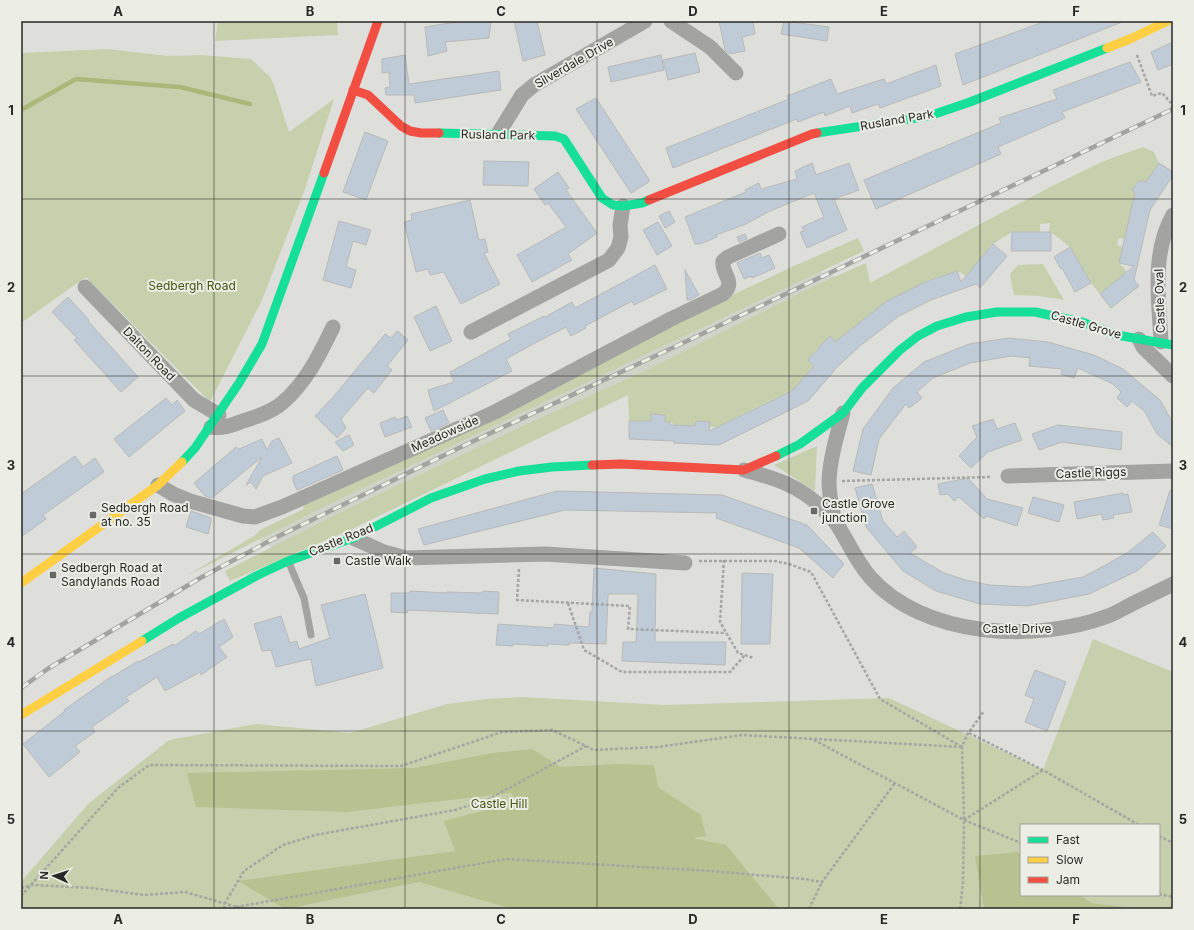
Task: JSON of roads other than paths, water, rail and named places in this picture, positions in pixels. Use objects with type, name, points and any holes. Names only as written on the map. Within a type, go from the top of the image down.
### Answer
[{"type":"main road","points":[[21,583],[158,485],[195,448],[240,383],[262,344],[378,21]]},
{"type":"main road","name":"Rusland Park","points":[[352,90],[368,95],[401,126],[410,131],[421,134],[498,134],[555,136],[564,139],[602,198],[613,205],[623,206],[642,204],[812,134],[929,116],[956,107],[1130,39],[1168,21]]},
{"type":"main road","name":"Castle Grove","points":[[693,468],[744,470],[773,458],[800,444],[843,413],[862,388],[900,350],[918,336],[937,326],[966,317],[997,312],[1035,312],[1082,322],[1117,335],[1167,343]]},
{"type":"main road","name":"Castle Road","points":[[21,715],[179,618],[258,575],[288,561],[353,538],[431,498],[485,479],[519,471],[552,467],[621,464],[693,468]]},
{"type":"street","name":"Silverdale Drive","points":[[498,134],[522,95],[534,85],[646,21]]},
{"type":"street","points":[[670,21],[710,47],[736,73]]},
{"type":"street","points":[[471,332],[609,260],[618,248],[621,237],[620,224],[623,206]]},
{"type":"street","name":"Castle Oval","points":[[1167,343],[1158,283],[1158,261],[1163,241],[1173,215]]},
{"type":"street","name":"Meadowside","points":[[158,485],[173,494],[190,501],[243,516],[255,517],[282,507],[495,412],[671,319],[723,294],[727,290],[728,277],[722,265],[723,261],[728,257],[779,234]]},
{"type":"street","name":"Dalton Road","points":[[85,287],[215,421]]},
{"type":"street","points":[[215,421],[221,428],[258,416],[281,404],[302,382],[319,356],[333,327]]},
{"type":"street","points":[[1139,339],[1143,347],[1173,376]]},
{"type":"street","name":"Castle Grove","points":[[835,522],[829,482],[834,448],[843,413]]},
{"type":"street","name":"Castle Drive","points":[[744,470],[771,477],[798,488],[818,504],[835,522],[870,577],[890,596],[911,610],[935,620],[975,628],[1001,631],[1040,631],[1075,626],[1109,616],[1173,584]]},
{"type":"street","name":"Castle Riggs","points":[[1008,476],[1173,471]]},
{"type":"street","points":[[353,538],[384,552],[406,558],[546,554],[685,563]]},
{"type":"lane","points":[[288,561],[304,598],[311,635]]},
{"type":"waterway","points":[[21,110],[76,79],[180,87],[250,104]]},
{"type":"railway","points":[[21,688],[49,668],[202,577],[277,537],[463,446],[685,342],[1173,109]]},
{"type":"place","name":"Castle Grove junction","points":[[814,511]]},
{"type":"place","name":"Sedbergh Road at no. 35","points":[[93,515]]},
{"type":"place","name":"Castle Walk","points":[[337,561]]},
{"type":"place","name":"Sedbergh Road at Sandylands Road","points":[[53,575]]},
{"type":"park label","name":"Sedbergh Road","points":[[192,286]]},
{"type":"park label","name":"Castle Hill","points":[[499,804]]}]
